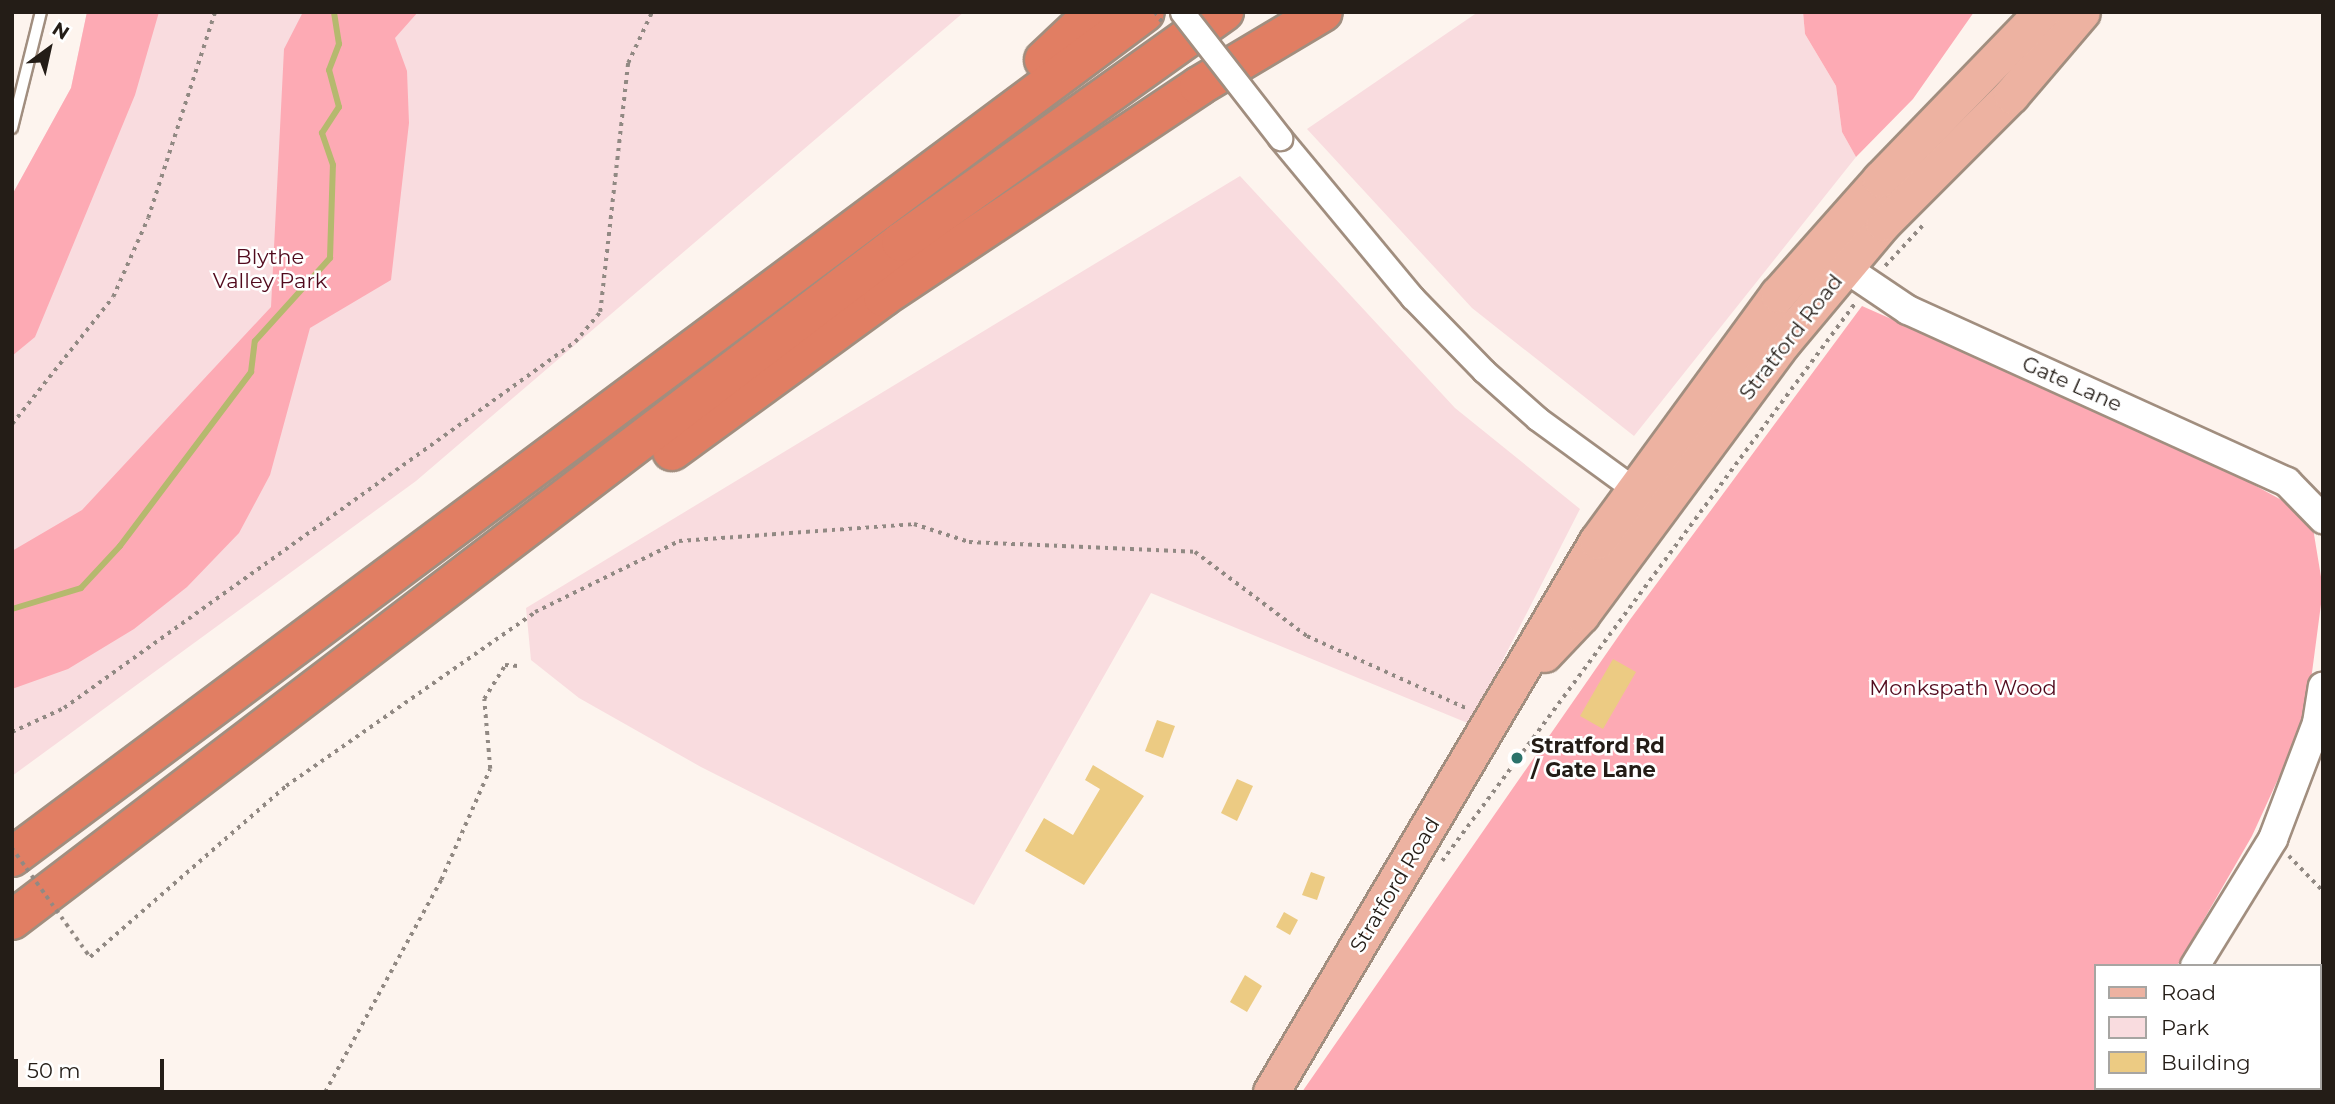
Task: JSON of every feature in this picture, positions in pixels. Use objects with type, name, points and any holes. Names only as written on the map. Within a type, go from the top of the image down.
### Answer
[{"type":"highway","points":[[1008,114],[1046,57],[1095,12]]},
{"type":"highway","points":[[12,858],[1145,12]]},
{"type":"highway","points":[[12,920],[398,629],[901,242],[1224,12]]},
{"type":"highway","points":[[398,629],[644,471],[883,297],[1131,131],[1323,12]]},
{"type":"main road","points":[[1905,152],[2013,12]]},
{"type":"main road","name":"Stratford Road","points":[[1843,268],[1905,152],[2042,12]]},
{"type":"main road","name":"Stratford Road","points":[[1271,1092],[1520,679],[1558,602],[1648,500],[1843,268],[2082,12]]},
{"type":"street","points":[[1182,12],[1280,138],[1412,297],[1484,371],[1538,419],[1648,500]]},
{"type":"street","name":"Gate Lane","points":[[1843,268],[2287,482],[2323,519]]},
{"type":"street","points":[[2196,964],[2273,839],[2317,723],[2323,686]]},
{"type":"lane","points":[[12,128],[41,12]]},
{"type":"path","points":[[12,424],[113,297],[148,218],[215,12]]},
{"type":"path","points":[[12,732],[64,709],[575,342],[600,312],[628,63],[652,12]]},
{"type":"path","points":[[1438,866],[1843,268]]},
{"type":"path","points":[[12,848],[90,957],[286,786],[535,612],[679,541],[914,524],[969,542],[1195,552],[1307,636],[1494,721]]},
{"type":"path","points":[[326,1092],[441,880],[490,769],[484,699],[505,666],[518,666]]},
{"type":"path","points":[[2273,839],[2323,891]]},
{"type":"green space","name":"Blythe Valley Park","points":[[87,12],[964,12],[416,481],[12,776],[12,195],[71,88]]},
{"type":"green space","points":[[87,12],[159,12],[135,95],[35,337],[12,356],[12,195],[71,88]]},
{"type":"green space","points":[[303,12],[418,12],[395,38],[407,71],[409,123],[391,280],[310,328],[270,475],[239,533],[187,587],[134,629],[68,669],[12,689],[12,551],[82,510],[271,307],[284,49]]},
{"type":"green space","points":[[1478,12],[1803,12],[1805,34],[1836,86],[1842,132],[1856,157],[1634,436],[1472,308],[1307,129]]},
{"type":"green space","points":[[1803,12],[1974,12],[1913,99],[1856,157],[1842,132],[1836,86],[1805,34]]},
{"type":"green space","points":[[1240,176],[1455,408],[1580,509],[1470,724],[1151,593],[974,905],[701,767],[579,698],[531,660],[526,608]]},
{"type":"green space","name":"Monkspath Wood","points":[[1862,306],[2199,455],[2311,516],[2323,589],[2306,718],[2252,836],[2178,964],[2094,964],[2094,1090],[2105,1092],[1302,1092],[1629,621]]},
{"type":"building","points":[[1613,659],[1636,672],[1603,729],[1580,716]]},
{"type":"building","points":[[1157,720],[1175,726],[1163,758],[1145,751]]},
{"type":"building","points":[[1093,765],[1144,796],[1084,885],[1025,851],[1044,818],[1073,835],[1100,789],[1085,780]]},
{"type":"building","points":[[1237,779],[1253,786],[1237,821],[1221,813]]},
{"type":"building","points":[[1311,872],[1325,877],[1317,900],[1302,895]]},
{"type":"building","points":[[1284,912],[1298,920],[1290,935],[1276,927]]},
{"type":"building","points":[[1245,975],[1262,986],[1247,1012],[1230,1002]]},
{"type":"waterway","points":[[12,609],[81,588],[120,546],[251,372],[255,341],[330,258],[333,165],[322,133],[339,107],[329,70],[339,44],[334,12]]},
{"type":"place","name":"Stratford Rd / Gate Lane","points":[[1517,758]]}]
